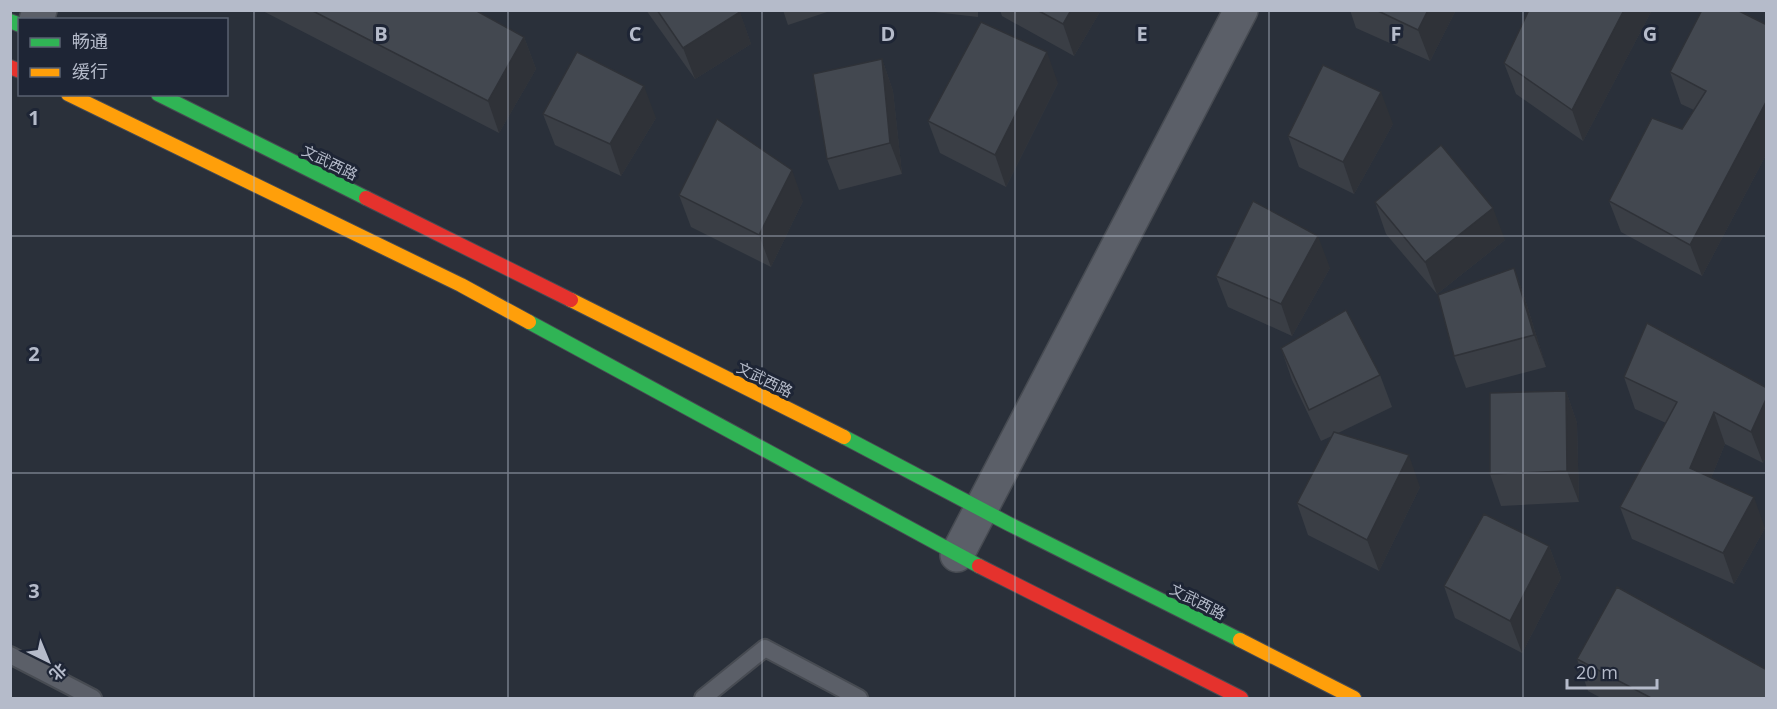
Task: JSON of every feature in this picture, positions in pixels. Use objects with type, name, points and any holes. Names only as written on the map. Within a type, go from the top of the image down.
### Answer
[{"type":"street","points":[[957,555],[1241,10]]},
{"type":"street","points":[[72,96],[461,285],[957,555],[1241,699]]},
{"type":"street","name":"文武西路","points":[[162,96],[879,454],[1009,524],[1354,699]]},
{"type":"lane","points":[[703,699],[765,648],[859,699]]},
{"type":"lane","points":[[10,655],[93,699]]},
{"type":"building","points":[[311,10],[475,10],[524,37],[488,101]]},
{"type":"building","points":[[657,10],[739,10],[740,12],[683,48]]},
{"type":"building","points":[[1037,10],[1071,10],[1063,24]]},
{"type":"building","points":[[1376,10],[1428,10],[1418,30]]},
{"type":"building","points":[[1529,10],[1624,10],[1572,110],[1504,63]]},
{"type":"building","points":[[1702,10],[1737,10],[1767,25],[1767,100],[1690,245],[1609,201],[1652,118],[1682,129],[1706,91],[1670,72]]},
{"type":"building","points":[[981,22],[1047,52],[995,155],[928,121]]},
{"type":"building","points":[[577,52],[644,86],[610,144],[543,114]]},
{"type":"building","points":[[882,59],[890,143],[827,159],[813,74]]},
{"type":"building","points":[[1323,65],[1381,92],[1343,162],[1288,136]]},
{"type":"building","points":[[717,119],[792,170],[759,235],[679,195]]},
{"type":"building","points":[[1441,145],[1493,208],[1425,262],[1375,202]]},
{"type":"building","points":[[1253,201],[1318,236],[1281,304],[1216,276]]},
{"type":"building","points":[[1514,268],[1534,335],[1454,356],[1438,295]]},
{"type":"building","points":[[1346,310],[1380,375],[1309,410],[1281,348]]},
{"type":"building","points":[[1647,323],[1767,388],[1767,397],[1751,432],[1714,412],[1690,468],[1754,497],[1723,553],[1620,507],[1677,402],[1624,377]]},
{"type":"building","points":[[1566,391],[1567,471],[1490,474],[1490,393]]},
{"type":"building","points":[[1334,432],[1409,455],[1367,540],[1297,503]]},
{"type":"building","points":[[1484,514],[1549,546],[1510,621],[1444,586]]},
{"type":"building","points":[[1617,587],[1767,670],[1767,699],[1653,699],[1577,659]]},
{"type":"traffic: fast","points":[[10,21],[18,24]]},
{"type":"traffic: fast","points":[[162,96],[366,198]]},
{"type":"traffic: fast","points":[[529,322],[979,566]]},
{"type":"traffic: fast","points":[[844,437],[1009,524],[1240,640]]},
{"type":"traffic: slow","points":[[72,96],[461,285],[529,322]]},
{"type":"traffic: slow","points":[[571,300],[844,437]]},
{"type":"traffic: slow","points":[[1240,640],[1354,698]]},
{"type":"traffic: jam","points":[[10,67],[18,70]]},
{"type":"traffic: jam","points":[[366,198],[571,300]]},
{"type":"traffic: jam","points":[[979,566],[1241,698]]}]
